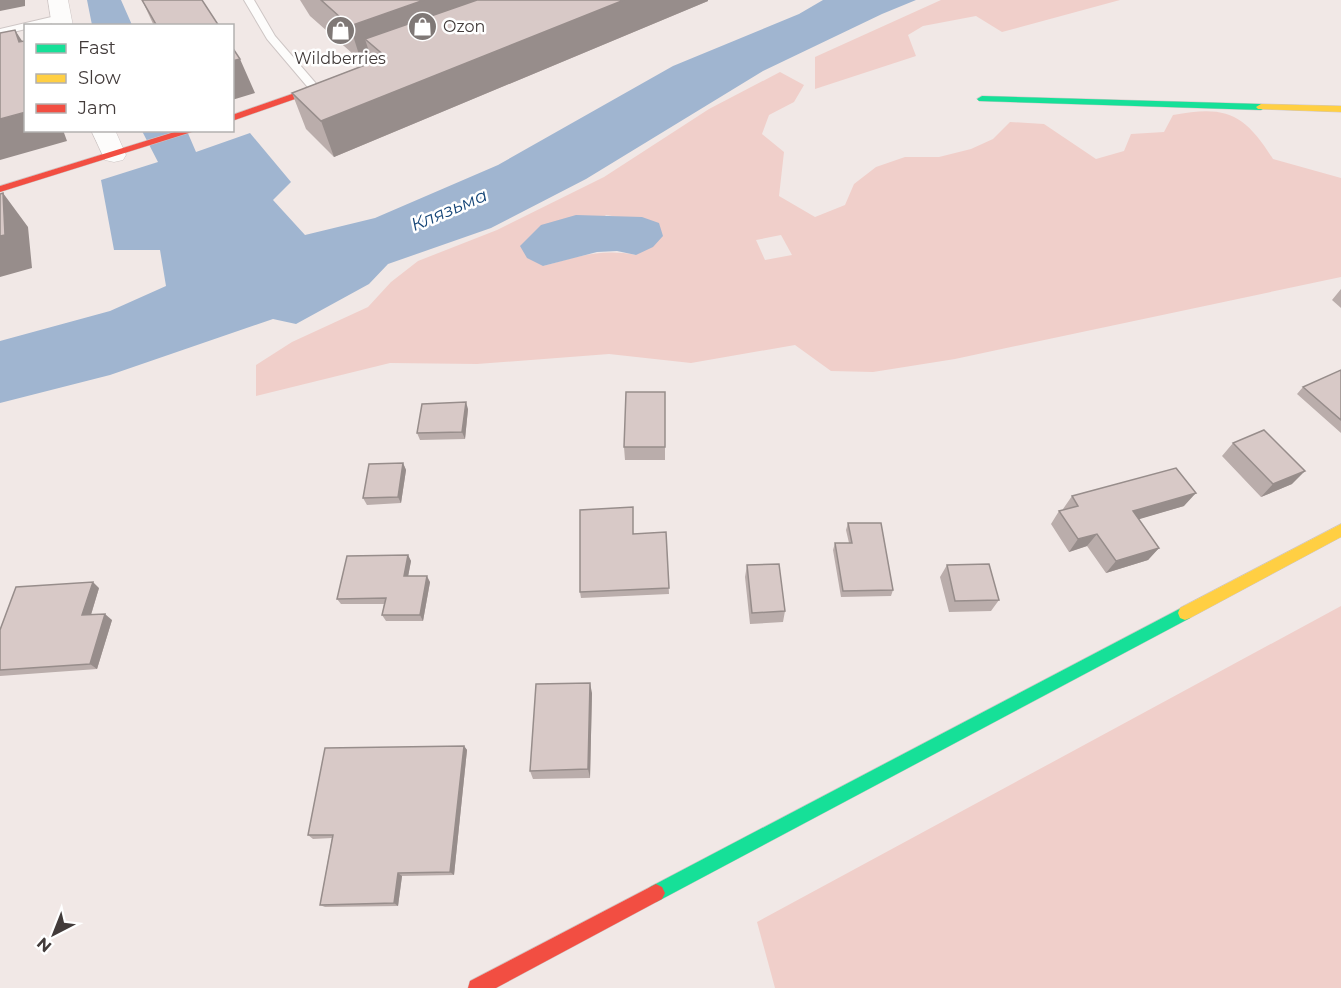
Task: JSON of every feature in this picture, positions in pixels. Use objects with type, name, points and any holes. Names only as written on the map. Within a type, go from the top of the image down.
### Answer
[{"type":"street","points":[[234,117],[349,77]]},
{"type":"street","points":[[982,99],[1341,109]]},
{"type":"street","points":[[104,132],[114,155]]},
{"type":"street","points":[[0,189],[190,132]]},
{"type":"street","points":[[477,988],[1341,530]]},
{"type":"lane","points":[[249,0],[271,37],[315,89]]},
{"type":"lane","points":[[33,24],[61,15]]},
{"type":"lane","points":[[0,32],[24,27]]},
{"type":"shaded area","points":[[941,0],[1120,0],[1002,32],[976,16],[923,26],[908,35],[916,56],[815,89],[815,57]]},
{"type":"shaded area","points":[[780,72],[804,85],[794,102],[769,115],[762,134],[784,152],[779,196],[815,217],[845,205],[854,184],[876,167],[905,157],[939,157],[971,149],[993,139],[1010,122],[1044,124],[1096,159],[1124,151],[1131,134],[1164,132],[1173,115],[1191,112],[1220,112],[1243,122],[1263,143],[1273,159],[1341,178],[1341,277],[955,359],[873,372],[831,371],[795,345],[691,363],[609,354],[477,364],[390,363],[256,396],[256,365],[292,342],[368,307],[391,282],[418,261],[497,230],[604,177],[709,109]],"holes":[[[606,215],[624,218],[636,255],[600,253],[543,266]],[[781,235],[792,255],[765,260],[756,240]]]},
{"type":"shaded area","points":[[1341,606],[1341,988],[775,988],[757,922]]},
{"type":"water","points":[[87,0],[121,0],[132,24],[92,24]]},
{"type":"water","name":"Клязьма","points":[[823,0],[916,0],[763,71],[586,179],[491,228],[388,264],[369,284],[296,324],[273,319],[110,375],[0,403],[0,341],[110,311],[166,286],[160,250],[114,250],[101,180],[158,162],[143,132],[187,132],[196,152],[250,133],[291,182],[273,200],[305,235],[375,218],[498,165],[673,66],[799,14]]},
{"type":"water","points":[[576,215],[642,217],[659,223],[663,236],[653,247],[636,255],[617,251],[597,252],[543,266],[527,258],[520,246],[541,225]]},
{"type":"building","points":[[142,0],[202,0],[218,24],[156,24]]},
{"type":"building","points":[[321,0],[424,0],[350,26]]},
{"type":"building","points":[[477,0],[624,0],[321,121],[292,93],[386,57],[365,39]]},
{"type":"building","points":[[15,30],[19,42],[24,41],[24,113],[0,119],[0,33]]},
{"type":"building","points":[[234,50],[240,59],[234,60]]},
{"type":"building","points":[[3,193],[5,235],[0,236],[0,194]]},
{"type":"building","points":[[1341,370],[1341,420],[1303,387]]},
{"type":"building","points":[[626,392],[665,392],[665,447],[624,447]]},
{"type":"building","points":[[466,402],[462,432],[417,433],[422,404]]},
{"type":"building","points":[[1264,430],[1305,471],[1273,484],[1233,443]]},
{"type":"building","points":[[403,463],[398,497],[363,498],[369,464]]},
{"type":"building","points":[[1176,468],[1196,493],[1133,511],[1159,548],[1116,561],[1097,534],[1078,539],[1059,511],[1078,506],[1072,496]]},
{"type":"building","points":[[633,507],[633,534],[666,532],[669,588],[580,592],[580,510]]},
{"type":"building","points":[[848,523],[881,523],[893,590],[843,591],[835,543],[852,543]]},
{"type":"building","points":[[408,555],[404,576],[427,576],[420,615],[382,615],[386,598],[337,599],[347,556]]},
{"type":"building","points":[[779,564],[785,611],[752,613],[747,565]]},
{"type":"building","points":[[989,564],[999,600],[955,601],[947,565]]},
{"type":"building","points":[[93,582],[82,615],[105,614],[90,664],[0,670],[0,630],[16,587]]},
{"type":"building","points":[[590,683],[588,769],[530,771],[536,684]]},
{"type":"building","points":[[464,746],[450,872],[398,873],[394,903],[320,905],[333,835],[308,835],[325,748]]},
{"type":"traffic: fast","points":[[982,99],[1261,107]]},
{"type":"traffic: fast","points":[[656,893],[1185,613]]},
{"type":"traffic: slow","points":[[1261,107],[1341,109]]},
{"type":"traffic: slow","points":[[1185,613],[1341,530]]},
{"type":"traffic: jam","points":[[234,117],[335,82]]},
{"type":"traffic: jam","points":[[0,189],[186,132]]},
{"type":"traffic: jam","points":[[477,988],[656,893]]},
{"type":"place","name":"Ozon","points":[[422,26]]},
{"type":"place","name":"Wildberries","points":[[340,30]]}]
